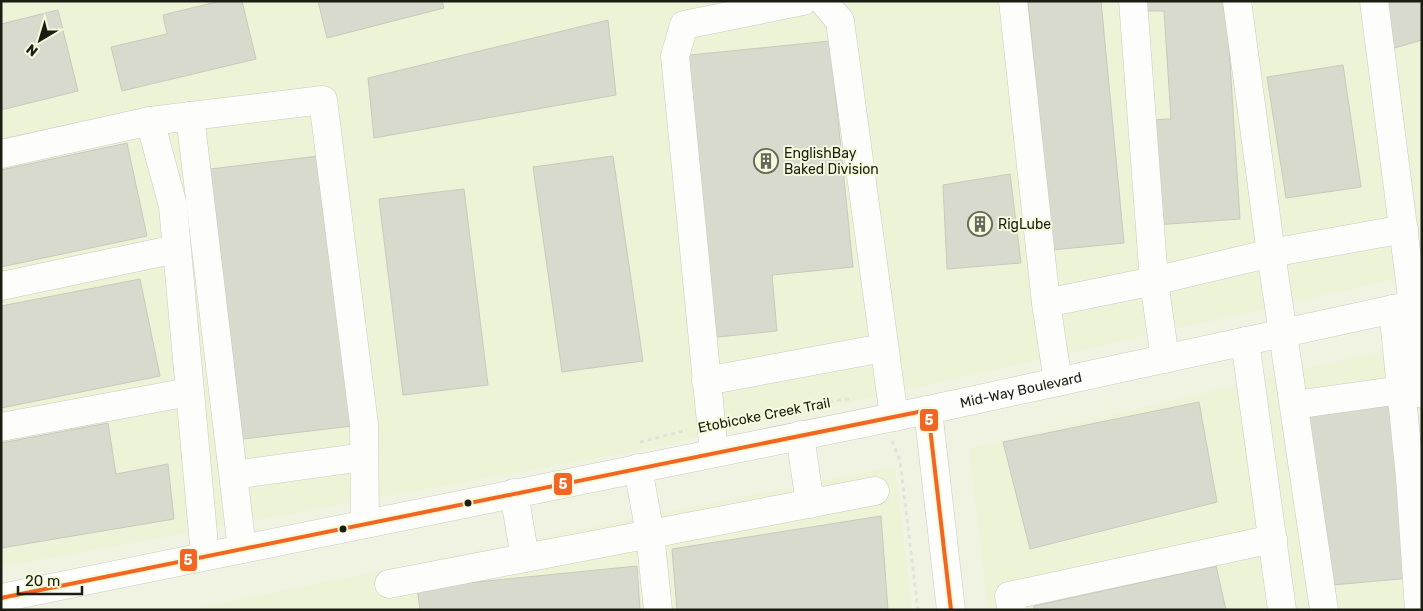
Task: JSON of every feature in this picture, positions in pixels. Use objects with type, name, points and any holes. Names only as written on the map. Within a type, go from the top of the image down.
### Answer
[{"type":"street","points":[[714,453],[675,56],[684,25],[802,1]]},
{"type":"street","points":[[823,1],[840,22],[883,348],[894,417]]},
{"type":"street","points":[[1013,1],[1046,303],[1058,382]]},
{"type":"street","points":[[1118,1],[1150,282],[1165,359]]},
{"type":"street","points":[[1133,1],[1150,282]]},
{"type":"street","points":[[1237,1],[1271,253],[1324,610]]},
{"type":"street","points":[[1374,1],[1404,229],[1412,392],[1410,477],[1419,610]]},
{"type":"street","points":[[1,154],[150,121],[323,100],[364,424],[365,524]]},
{"type":"street","points":[[190,116],[242,549]]},
{"type":"street","points":[[150,121],[172,206],[204,556]]},
{"type":"street","points":[[172,206],[201,202]]},
{"type":"street","points":[[1046,303],[1150,282],[1271,253],[1404,229]]},
{"type":"street","points":[[1,286],[176,249]]},
{"type":"street","name":"Mid-Way Boulevard","points":[[1,598],[928,410],[1409,306]]},
{"type":"street","points":[[1245,341],[1282,610]]},
{"type":"street","points":[[706,381],[883,348]]},
{"type":"street","points":[[1,427],[189,392]]},
{"type":"street","points":[[1294,405],[1412,392]]},
{"type":"street","points":[[928,410],[951,610]]},
{"type":"street","points":[[800,435],[810,504]]},
{"type":"street","points":[[234,475],[364,457]]},
{"type":"street","points":[[638,468],[650,534],[658,610]]},
{"type":"street","points":[[389,584],[875,491]]},
{"type":"street","points":[[514,493],[525,558]]},
{"type":"street","points":[[1012,610],[1009,596],[1272,539]]},
{"type":"path","name":"Etobicoke Creek Trail","points":[[656,437],[831,401],[856,398]]},
{"type":"path","points":[[900,461],[918,610]]},
{"type":"shaded area","points":[[1,1],[1422,1],[1422,273],[640,450],[1,567]]},
{"type":"shaded area","points":[[1422,341],[1422,610],[988,610],[969,449]]},
{"type":"shaded area","points":[[895,466],[912,610],[188,610]]},
{"type":"building","points":[[220,1],[242,1],[256,59],[122,91],[111,47],[167,34],[163,15]]},
{"type":"building","points":[[318,1],[442,1],[444,8],[327,38]]},
{"type":"building","points":[[1028,1],[1101,1],[1124,243],[1052,250]]},
{"type":"building","points":[[1147,1],[1226,1],[1240,219],[1155,225],[1148,120],[1171,119],[1164,11],[1148,11]]},
{"type":"building","points":[[1379,1],[1422,1],[1422,40],[1391,49]]},
{"type":"building","points":[[58,10],[78,91],[1,110],[1,24]]},
{"type":"building","points":[[608,20],[616,95],[374,138],[368,78]]},
{"type":"building","name":"EnglishBay Baked Division","points":[[830,41],[853,267],[772,275],[777,331],[708,338],[680,56]]},
{"type":"building","points":[[1343,65],[1361,187],[1286,198],[1267,77]]},
{"type":"building","points":[[127,143],[147,236],[1,267],[1,170]]},
{"type":"building","points":[[319,156],[352,426],[243,439],[210,169]]},
{"type":"building","points":[[613,156],[643,361],[562,372],[533,167]]},
{"type":"building","name":"RigLube","points":[[1010,174],[1021,263],[947,269],[943,185]]},
{"type":"building","points":[[464,189],[488,385],[403,395],[379,199]]},
{"type":"building","points":[[140,279],[160,376],[1,408],[1,306]]},
{"type":"building","points":[[1199,402],[1217,502],[1030,549],[1003,442]]},
{"type":"building","points":[[1393,403],[1411,578],[1321,586],[1304,412]]},
{"type":"building","points":[[108,423],[116,474],[168,464],[174,519],[1,548],[1,443]]},
{"type":"building","points":[[881,516],[888,610],[677,610],[672,549]]},
{"type":"building","points":[[637,566],[640,610],[420,610],[417,588]]},
{"type":"building","points":[[1216,566],[1226,610],[1034,610],[1034,606]]},
{"type":"transit line","name":"5","points":[[1,598],[928,410],[951,610]]},
{"type":"place","name":"EnglishBay Baked Division","points":[[766,161]]},
{"type":"place","name":"RigLube","points":[[980,224]]}]
